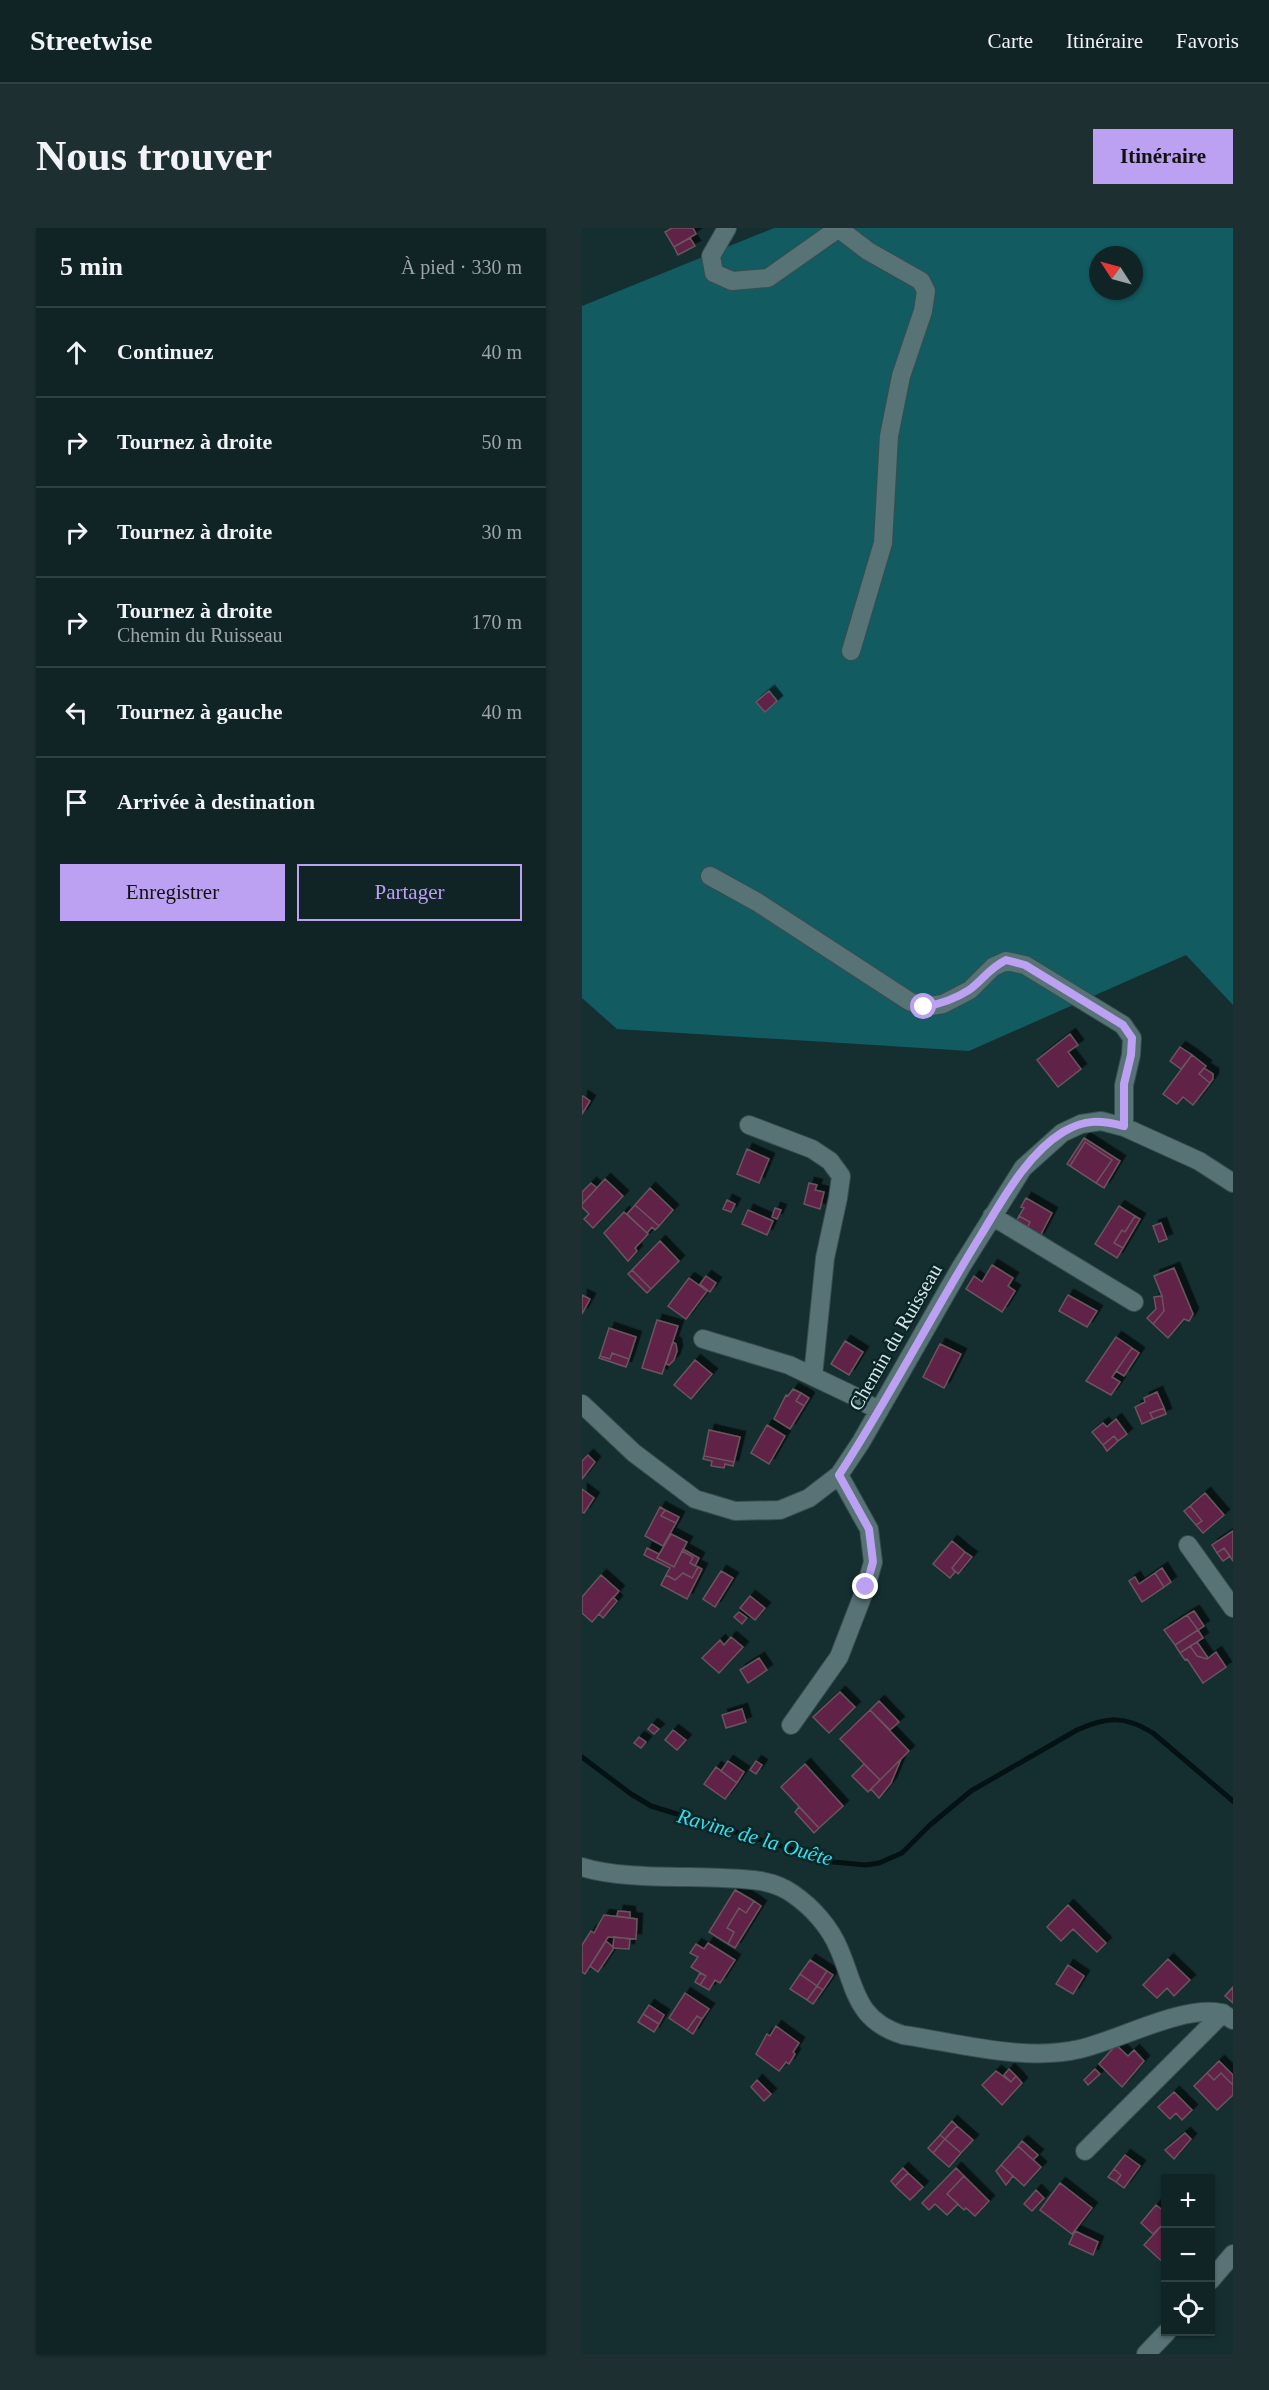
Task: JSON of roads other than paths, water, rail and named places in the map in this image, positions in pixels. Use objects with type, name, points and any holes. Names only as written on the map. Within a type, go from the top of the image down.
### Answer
[{"type":"street","points":[[727,228],[711,255],[714,273],[732,281],[768,278],[839,228],[868,251],[921,281],[926,291],[923,311],[901,376],[888,436],[883,543],[851,651]]},
{"type":"street","points":[[710,876],[757,902],[909,1001],[924,1007],[943,1004],[970,990],[993,967],[1006,960],[1025,965],[1123,1025],[1132,1038],[1131,1055],[1124,1084],[1124,1126]]},
{"type":"street","name":"Chemin du Ruisseau","points":[[582,1404],[634,1453],[694,1499],[735,1511],[780,1510],[809,1498],[839,1475],[879,1411],[992,1216],[1023,1168],[1062,1133],[1081,1124],[1101,1120],[1124,1126],[1199,1161],[1233,1183]]},
{"type":"street","points":[[749,1125],[812,1149],[830,1161],[841,1176],[825,1258],[813,1376]]},
{"type":"street","points":[[992,1216],[1134,1302]]},
{"type":"street","points":[[703,1339],[789,1365],[852,1395],[879,1411]]},
{"type":"street","points":[[791,1725],[839,1656],[866,1587],[873,1562],[869,1529],[839,1475]]},
{"type":"street","points":[[1188,1545],[1233,1608]]},
{"type":"street","points":[[582,1867],[627,1873],[760,1880],[791,1892],[816,1912],[838,1946],[863,2010],[888,2030],[903,2035],[1019,2053],[1052,2053],[1080,2049],[1192,2013],[1228,2016]]},
{"type":"street","points":[[1085,2151],[1228,2016]]},
{"type":"street","points":[[1215,2275],[1233,2254]]},
{"type":"street","points":[[1146,2354],[1162,2336]]},
{"type":"waterway","name":"Ravine de la Ouête","points":[[582,1757],[651,1806],[833,1862],[866,1865],[879,1863],[902,1853],[930,1825],[971,1791],[1077,1730],[1107,1720],[1133,1723],[1153,1733],[1233,1801]]}]
